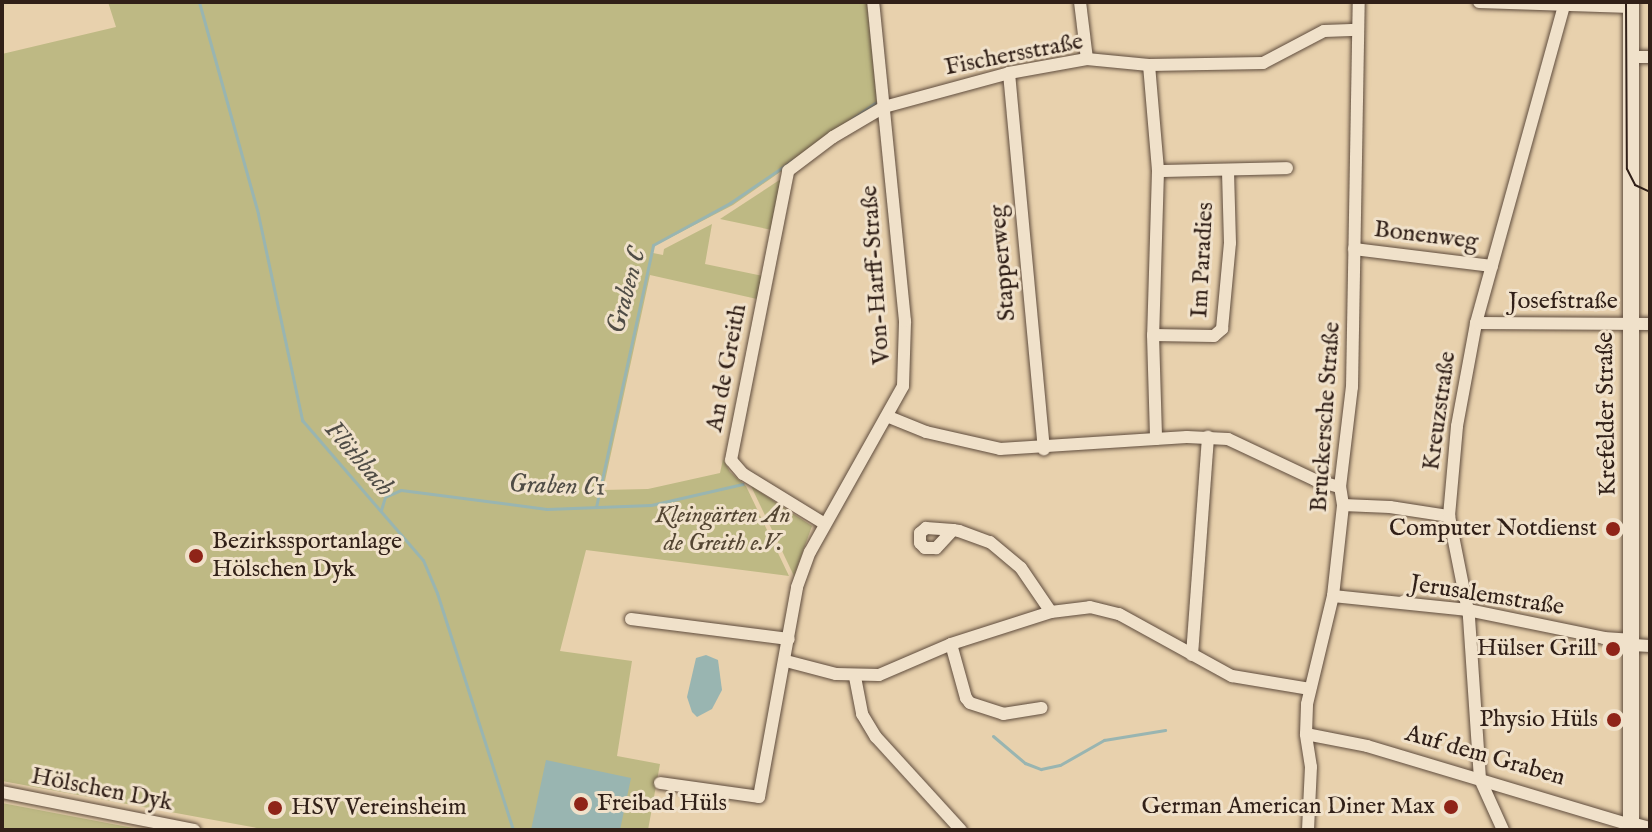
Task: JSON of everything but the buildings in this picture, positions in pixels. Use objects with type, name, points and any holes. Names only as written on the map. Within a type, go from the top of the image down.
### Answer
[{"type":"street","name":"Von-Harff-Straße","points":[[660,783],[759,797],[797,587],[825,524],[889,417],[903,386],[906,353],[873,2]]},
{"type":"street","points":[[1080,2],[1087,59]]},
{"type":"street","name":"Bruckersche Straße","points":[[1308,830],[1311,767],[1306,734],[1310,689],[1323,649],[1333,596],[1343,505],[1340,487],[1352,387],[1359,2]]},
{"type":"street","points":[[1479,2],[1631,5]]},
{"type":"street","name":"Kreuzstraße","points":[[1503,830],[1480,779],[1468,610],[1449,516],[1457,426],[1476,323],[1564,4]]},
{"type":"street","name":"Krefelder Straße","points":[[1631,5],[1630,324],[1639,644],[1631,825]]},
{"type":"street","name":"Fischersstraße","points":[[788,171],[833,137],[884,107],[1009,73],[1087,59],[1149,65],[1263,63],[1324,31],[1358,30]]},
{"type":"street","points":[[1631,57],[1650,57]]},
{"type":"street","name":"Im Paradies","points":[[1149,65],[1158,171],[1153,335],[1156,439]]},
{"type":"street","name":"Stapperweg","points":[[1009,73],[1044,449]]},
{"type":"street","name":"Im Paradies","points":[[1158,171],[1287,168]]},
{"type":"street","name":"Im Paradies","points":[[1153,335],[1214,336],[1222,329],[1230,243],[1228,170]]},
{"type":"street","name":"An de Greith","points":[[788,171],[731,460],[743,474],[825,524]]},
{"type":"street","name":"Bonenweg","points":[[1354,249],[1492,266]]},
{"type":"street","name":"Josefstraße","points":[[1476,323],[1650,324]]},
{"type":"street","points":[[889,417],[926,432],[1000,449],[1044,449],[1156,439],[1228,439],[1315,480],[1340,487]]},
{"type":"street","points":[[1192,655],[1208,437]]},
{"type":"street","points":[[1343,505],[1390,507],[1449,516]]},
{"type":"street","points":[[953,530],[974,535],[1007,554],[1051,612]]},
{"type":"street","name":"Jerusalemstraße","points":[[1333,596],[1468,610],[1639,644]]},
{"type":"street","points":[[786,661],[855,677],[879,675],[951,644],[1051,612],[1071,608],[1105,609],[1232,676],[1310,689]]},
{"type":"street","points":[[631,619],[789,639]]},
{"type":"street","points":[[951,644],[970,703],[1003,714],[1042,708]]},
{"type":"street","points":[[855,677],[862,714],[876,737],[961,830]]},
{"type":"street","name":"Auf dem Graben","points":[[1306,734],[1349,741],[1650,830]]},
{"type":"street","name":"Hölschen Dyk","points":[[2,792],[194,830]]},
{"type":"green space","name":"Kleingärten An de Greith e.V.","points":[[108,2],[867,2],[877,104],[733,205],[654,246],[653,253],[663,255],[664,249],[712,224],[705,264],[763,276],[757,299],[650,275],[603,490],[648,489],[720,473],[723,459],[730,472],[746,486],[789,576],[586,550],[560,651],[632,661],[617,756],[660,764],[648,830],[268,830],[2,781],[2,54],[116,27]]},
{"type":"green space","points":[[784,177],[772,230],[720,219]]},
{"type":"green space","points":[[751,486],[812,526],[794,576]]},
{"type":"green space","points":[[2,803],[144,830],[2,830]]},
{"type":"water","points":[[706,655],[718,660],[722,690],[712,709],[697,717],[687,697],[696,658]]},
{"type":"water","name":"Freibad Hüls","points":[[546,760],[631,778],[620,830],[531,830]]},
{"type":"waterway","name":"Flöthbach","points":[[199,2],[258,214],[302,420],[423,560],[437,593],[513,830]]},
{"type":"waterway","name":"Graben C","points":[[852,119],[875,103]]},
{"type":"waterway","name":"Graben C","points":[[596,507],[653,245],[730,203],[793,160]]},
{"type":"waterway","name":"Graben C1","points":[[381,510],[385,497],[401,490],[547,509],[651,505],[743,484]]},
{"type":"waterway","points":[[993,736],[1025,763],[1041,769],[1060,765],[1104,740],[1165,730]]},
{"type":"tram line","points":[[1626,2],[1627,169],[1635,185],[1650,192]]},
{"type":"place","name":"Computer Notdienst","points":[[1613,529]]},
{"type":"place","name":"Bezirkssportanlage Hölschen Dyk","points":[[196,556]]},
{"type":"place","name":"Hülser Grill","points":[[1613,649]]},
{"type":"place","name":"Physio Hüls","points":[[1614,720]]},
{"type":"place","name":"Freibad Hüls","points":[[581,804]]},
{"type":"place","name":"German American Diner Max","points":[[1451,807]]},
{"type":"place","name":"HSV Vereinsheim","points":[[275,808]]}]
